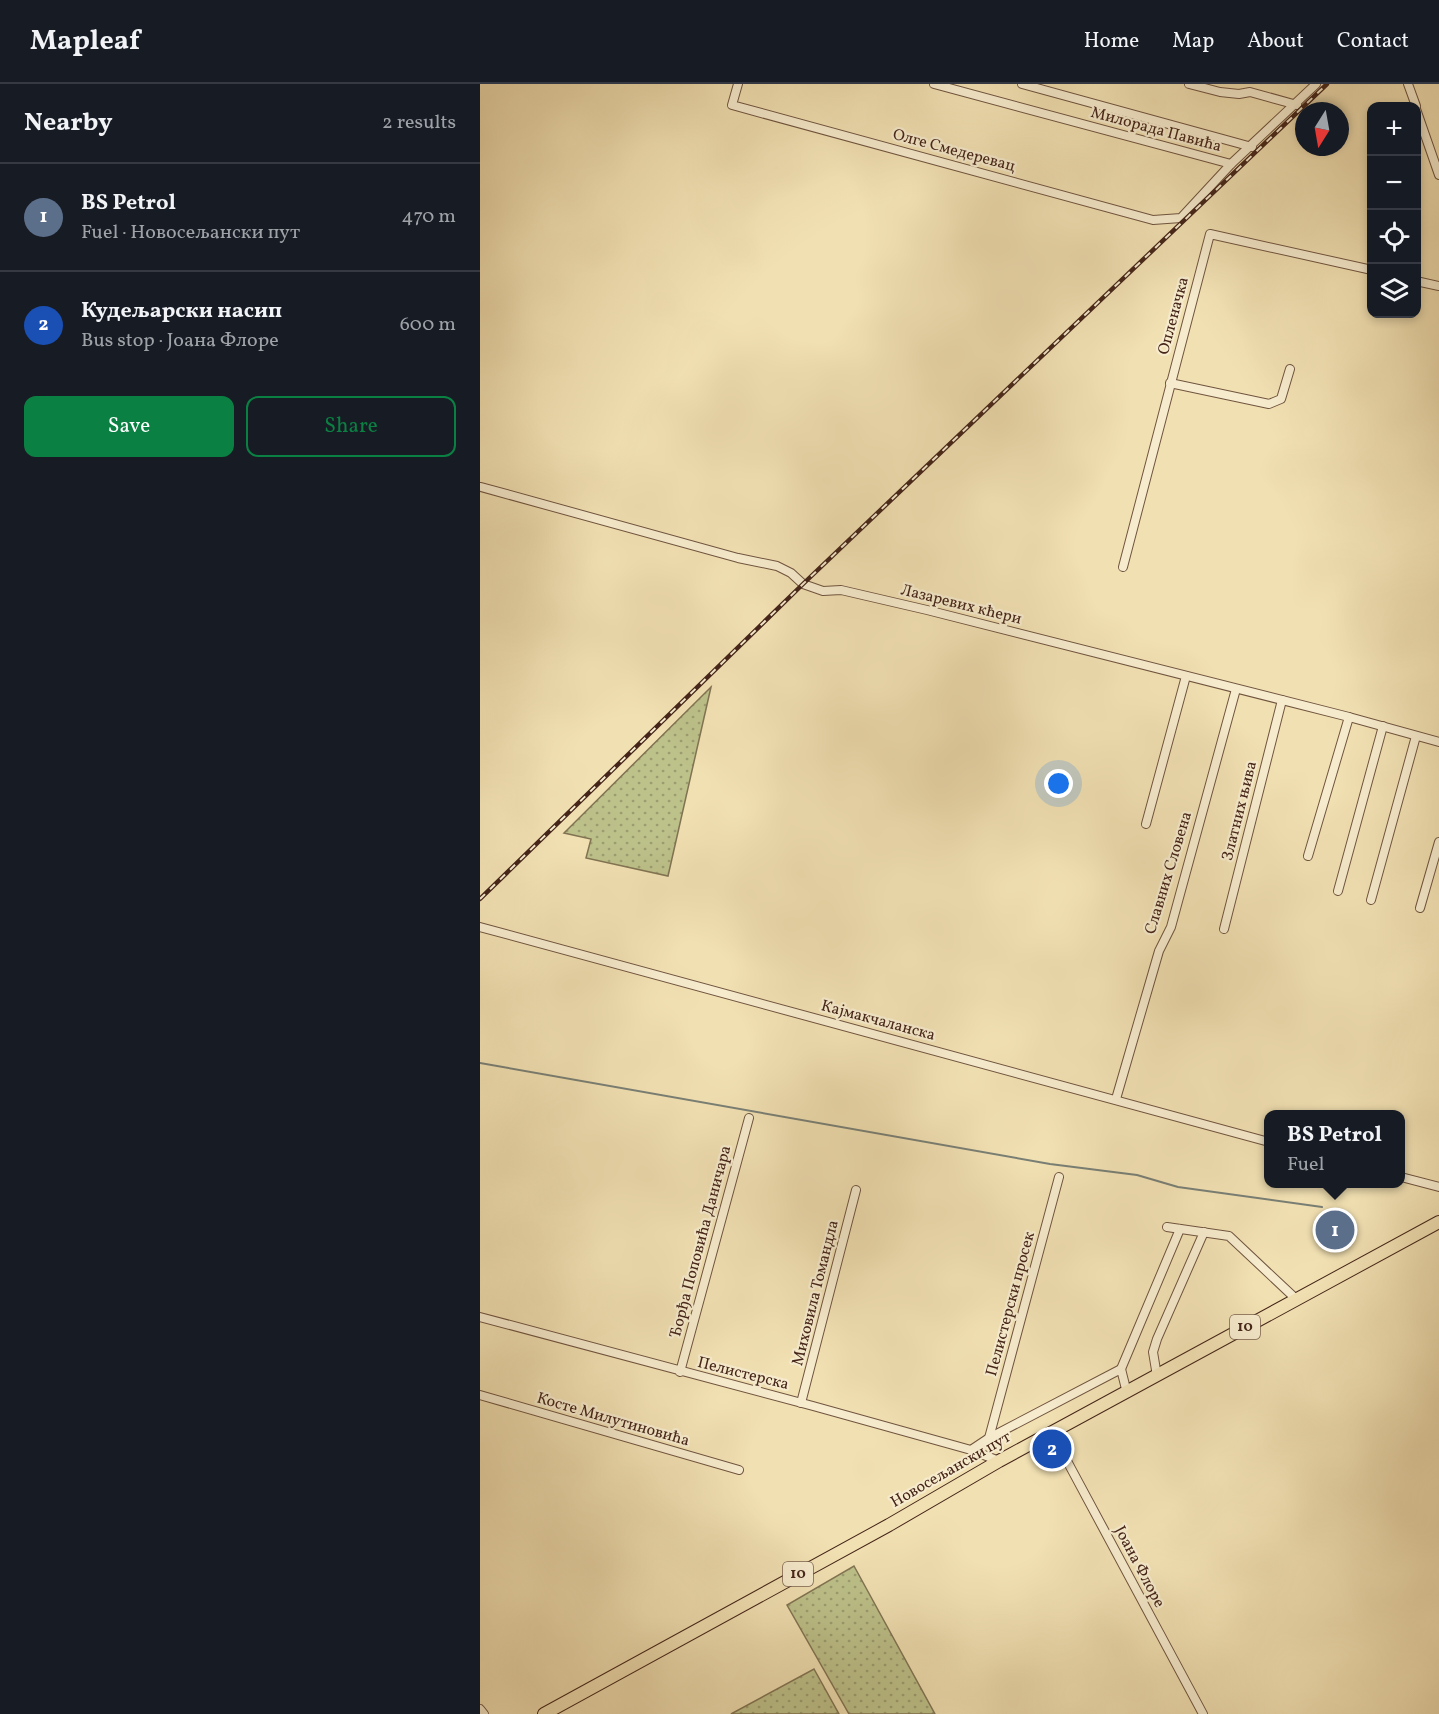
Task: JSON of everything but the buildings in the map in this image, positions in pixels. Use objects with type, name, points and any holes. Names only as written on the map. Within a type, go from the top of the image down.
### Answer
[{"type":"main road","name":"Новосељански пут","points":[[544,1714],[889,1525],[999,1461],[1127,1393],[1295,1298],[1439,1222]]},
{"type":"street","name":"Олге Смедеревац","points":[[738,84],[732,105],[1153,220],[1181,218],[1195,206],[1231,164]]},
{"type":"street","name":"Милорада Павића","points":[[934,84],[1231,164]]},
{"type":"street","points":[[1022,84],[1252,147]]},
{"type":"street","points":[[1189,84],[1220,92],[1239,94],[1250,92],[1295,104]]},
{"type":"street","points":[[1300,102],[1316,84]]},
{"type":"street","points":[[1408,84],[1414,102]]},
{"type":"street","points":[[1231,164],[1295,107]]},
{"type":"street","points":[[1421,123],[1439,175]]},
{"type":"street","name":"Опленачка","points":[[1122,567],[1210,234],[1367,269]]},
{"type":"street","points":[[1421,282],[1439,286]]},
{"type":"street","points":[[1170,383],[1269,404],[1281,399],[1290,369]]},
{"type":"street","name":"Лазаревих кћери","points":[[481,487],[777,567],[791,573],[803,584],[814,589],[841,590],[927,610],[1439,742]]},
{"type":"street","points":[[1146,824],[1186,676]]},
{"type":"street","name":"Славних Словена","points":[[1116,1099],[1159,951],[1171,927],[1236,689]]},
{"type":"street","name":"Златних њива","points":[[1224,929],[1282,700]]},
{"type":"street","points":[[1308,856],[1349,717]]},
{"type":"street","points":[[1338,891],[1383,726]]},
{"type":"street","points":[[1371,900],[1416,736]]},
{"type":"street","points":[[1420,908],[1439,842]]},
{"type":"street","name":"Кајмакчаланска","points":[[480,927],[1264,1141]]},
{"type":"street","name":"Ђорђа Поповића Даничара","points":[[680,1372],[749,1118]]},
{"type":"street","name":"Пелистерски просек","points":[[989,1438],[1059,1177]]},
{"type":"street","points":[[1405,1178],[1439,1187]]},
{"type":"street","name":"Миховила Томандла","points":[[801,1403],[856,1190]]},
{"type":"street","points":[[1167,1227],[1232,1238],[1295,1298]]},
{"type":"street","points":[[1127,1393],[1121,1369],[1179,1229]]},
{"type":"street","points":[[1157,1376],[1153,1352],[1157,1339],[1204,1232]]},
{"type":"street","name":"Пелистерска","points":[[480,1317],[971,1450],[999,1461]]},
{"type":"street","points":[[971,1450],[989,1438],[1121,1369]]},
{"type":"street","name":"Косте Милутиновића","points":[[480,1395],[739,1470]]},
{"type":"street","name":"Јоана Флоре","points":[[1052,1433],[1203,1714]]},
{"type":"street","points":[[480,1709],[484,1714]]},
{"type":"green space","points":[[711,687],[668,876],[586,858],[591,839],[564,833]]},
{"type":"green space","points":[[854,1566],[935,1714],[849,1714],[787,1605]]},
{"type":"green space","points":[[814,1669],[839,1714],[731,1714]]},
{"type":"waterway","points":[[480,1063],[1050,1164],[1137,1175],[1178,1187],[1322,1207]]},
{"type":"railway","points":[[480,899],[803,584],[1327,84]]},
{"type":"place","name":"BS Petrol","points":[[1335,1230]]},
{"type":"place","name":"Кудељарски насип","points":[[1052,1449]]}]
